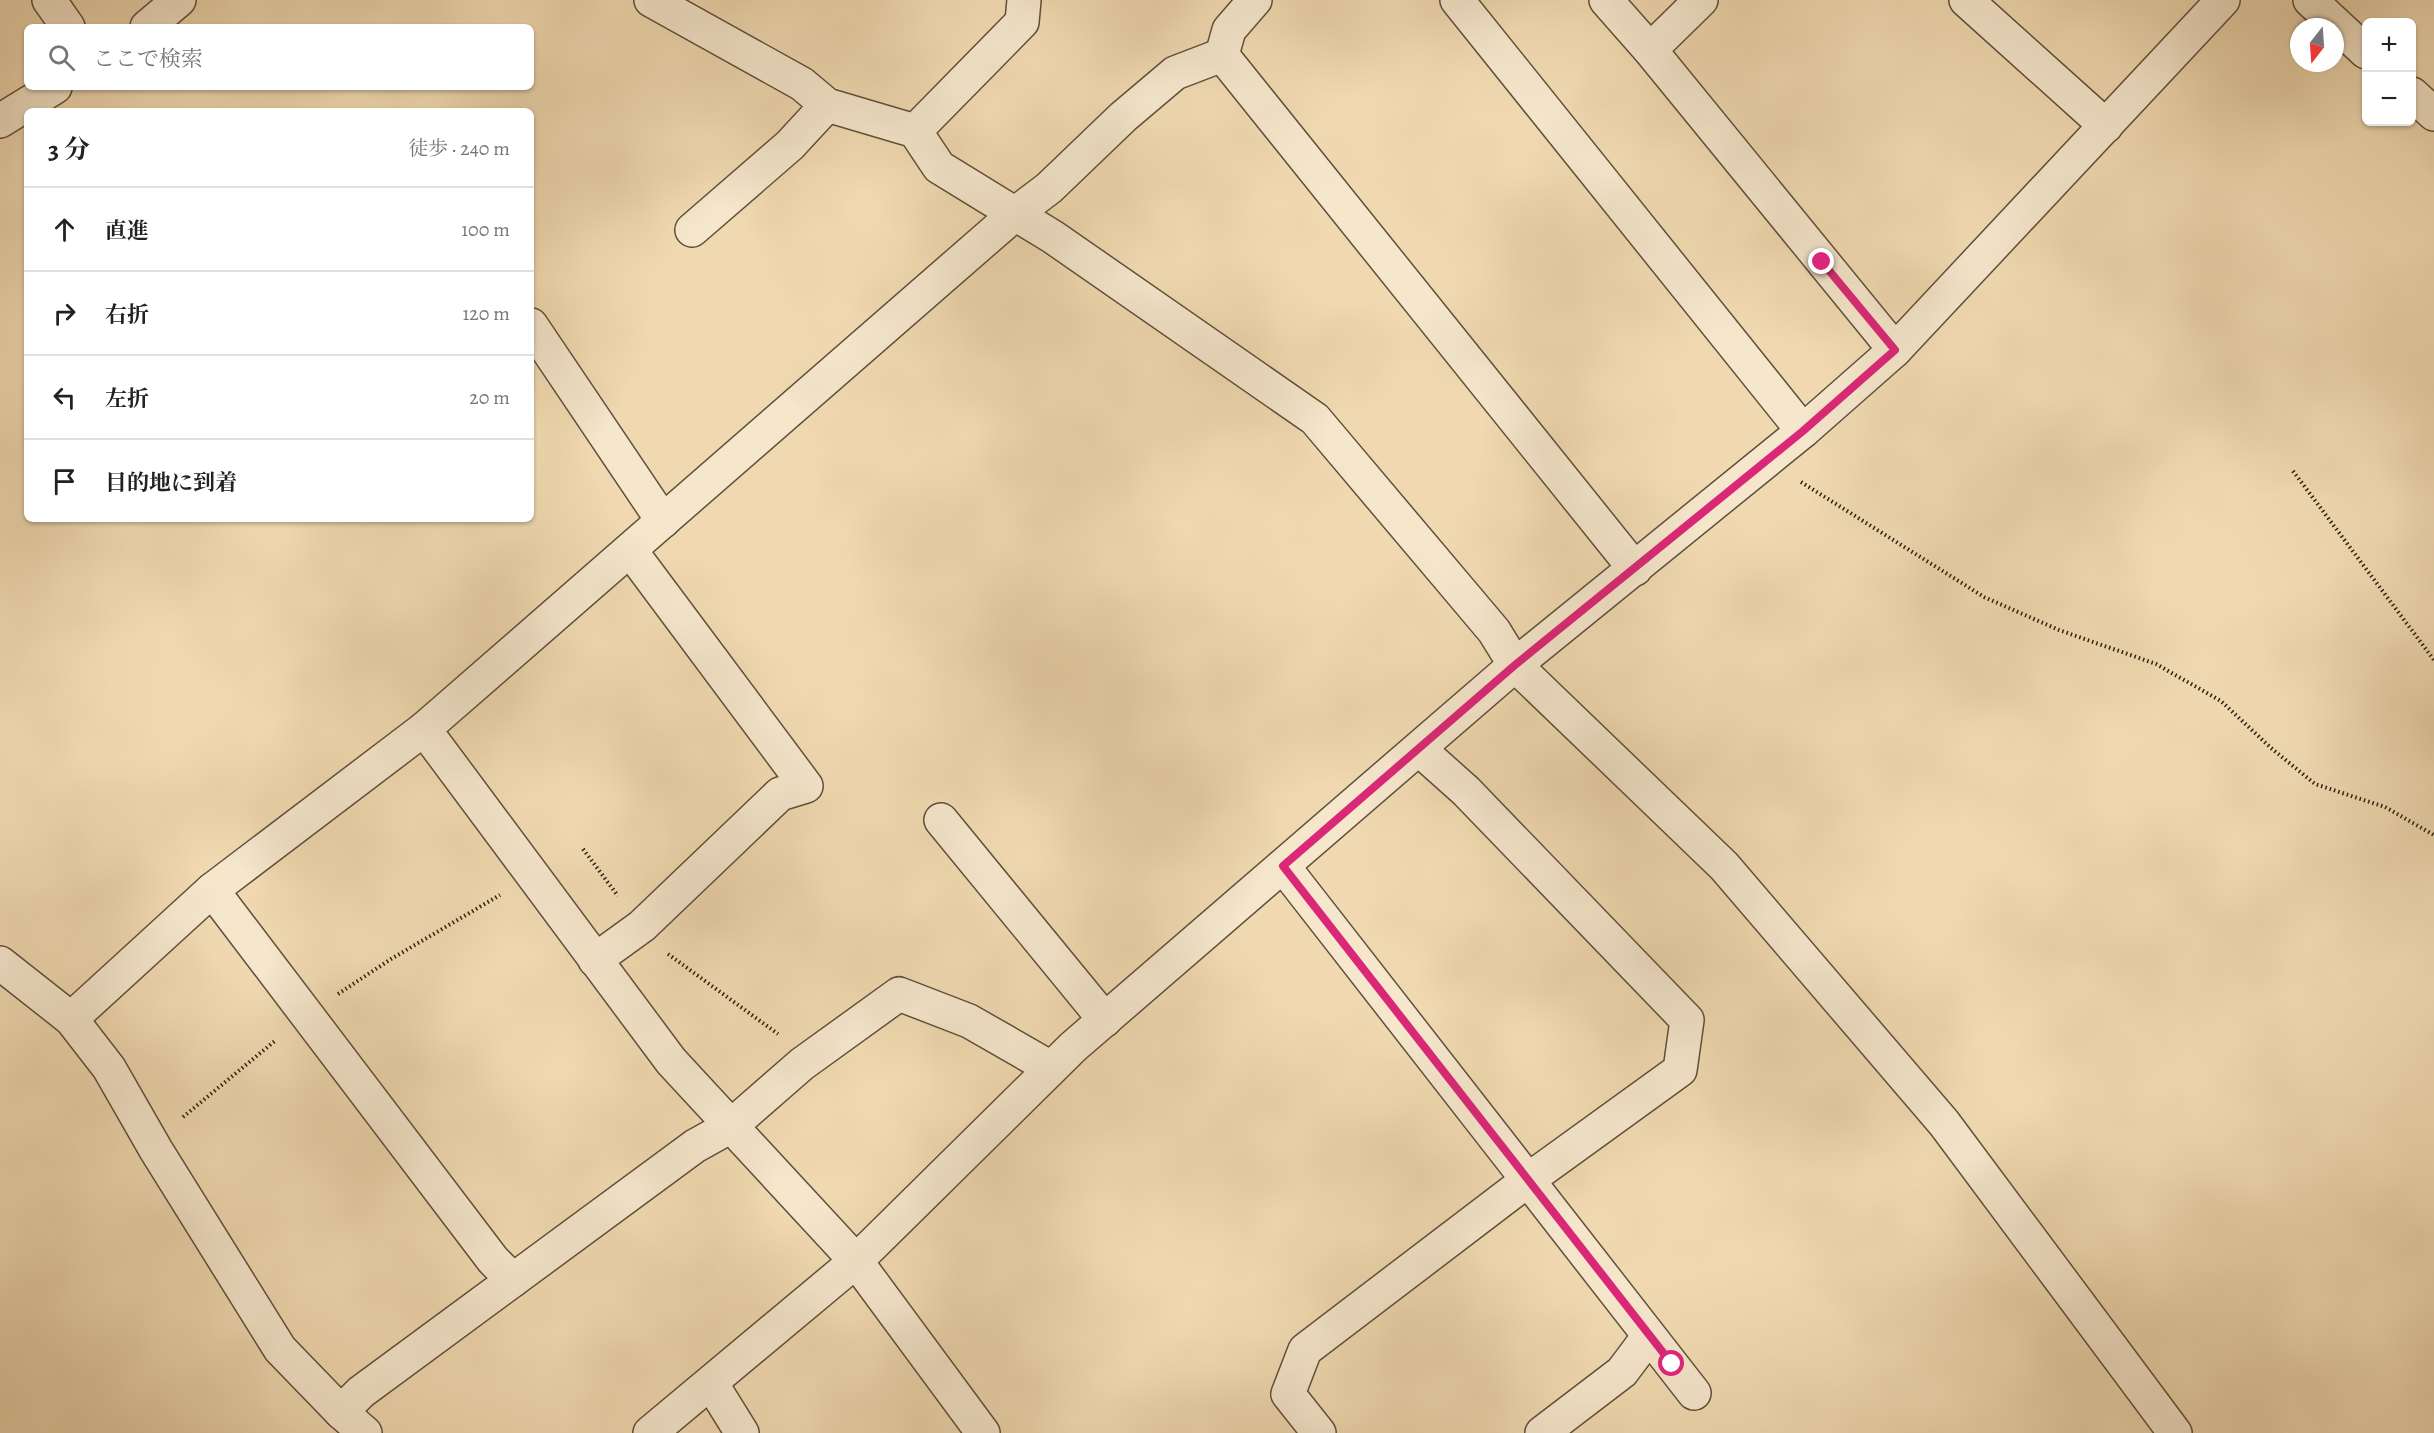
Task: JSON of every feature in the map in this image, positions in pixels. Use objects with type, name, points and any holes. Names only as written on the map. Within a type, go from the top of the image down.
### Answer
[{"type":"street","points":[[49,0],[66,24]]},
{"type":"street","points":[[151,24],[179,0]]},
{"type":"street","points":[[651,0],[802,84],[827,105],[915,131],[939,167],[1016,213],[1315,419],[1494,631],[1515,665],[1724,866],[1929,1105],[2175,1433]]},
{"type":"street","points":[[915,131],[1022,22],[1024,0]]},
{"type":"street","points":[[1222,55],[1229,30],[1255,0]]},
{"type":"street","points":[[1457,0],[1803,431]]},
{"type":"street","points":[[1606,0],[1650,50],[1895,350]]},
{"type":"street","points":[[1650,50],[1701,0]]},
{"type":"street","points":[[1966,0],[2106,126]]},
{"type":"street","points":[[650,1433],[856,1261],[1051,1068],[1105,1020],[1515,665],[1803,431],[1895,350],[2223,0]]},
{"type":"street","points":[[2310,0],[2362,47]]},
{"type":"street","points":[[71,1019],[212,890],[424,729],[1016,213],[1049,188],[1123,117],[1175,73],[1222,55]]},
{"type":"street","points":[[1222,55],[1635,569]]},
{"type":"street","points":[[0,122],[50,90]]},
{"type":"street","points":[[2416,98],[2434,114]]},
{"type":"street","points":[[692,230],[790,145],[827,105]]},
{"type":"street","points":[[534,330],[663,521]]},
{"type":"street","points":[[595,960],[642,926],[780,794],[806,786],[630,549]]},
{"type":"street","points":[[424,729],[671,1061],[856,1261],[983,1433]]},
{"type":"street","points":[[1319,1433],[1288,1394],[1305,1350],[1528,1180],[1680,1070],[1687,1020],[1466,791],[1419,749]]},
{"type":"street","points":[[941,820],[1105,1020]]},
{"type":"street","points":[[1283,866],[1694,1393]]},
{"type":"street","points":[[212,890],[493,1260],[513,1280]]},
{"type":"street","points":[[0,963],[71,1019],[109,1068],[156,1150],[280,1349],[353,1423]]},
{"type":"street","points":[[353,1423],[361,1392],[695,1146],[731,1126],[802,1064],[899,994],[969,1021],[1051,1068]]},
{"type":"street","points":[[1542,1433],[1622,1372],[1649,1336]]},
{"type":"street","points":[[711,1383],[742,1433]]},
{"type":"path","points":[[1772,456],[1796,479],[1984,597],[2058,630],[2156,664],[2221,701],[2271,748],[2315,784],[2385,807],[2434,835]]},
{"type":"path","points":[[2293,471],[2434,660]]},
{"type":"path","points":[[583,849],[642,926],[666,952],[795,1046],[802,1064]]},
{"type":"route","points":[[1672,1364],[1283,866],[1515,665],[1803,431],[1895,350],[1822,262]]}]
